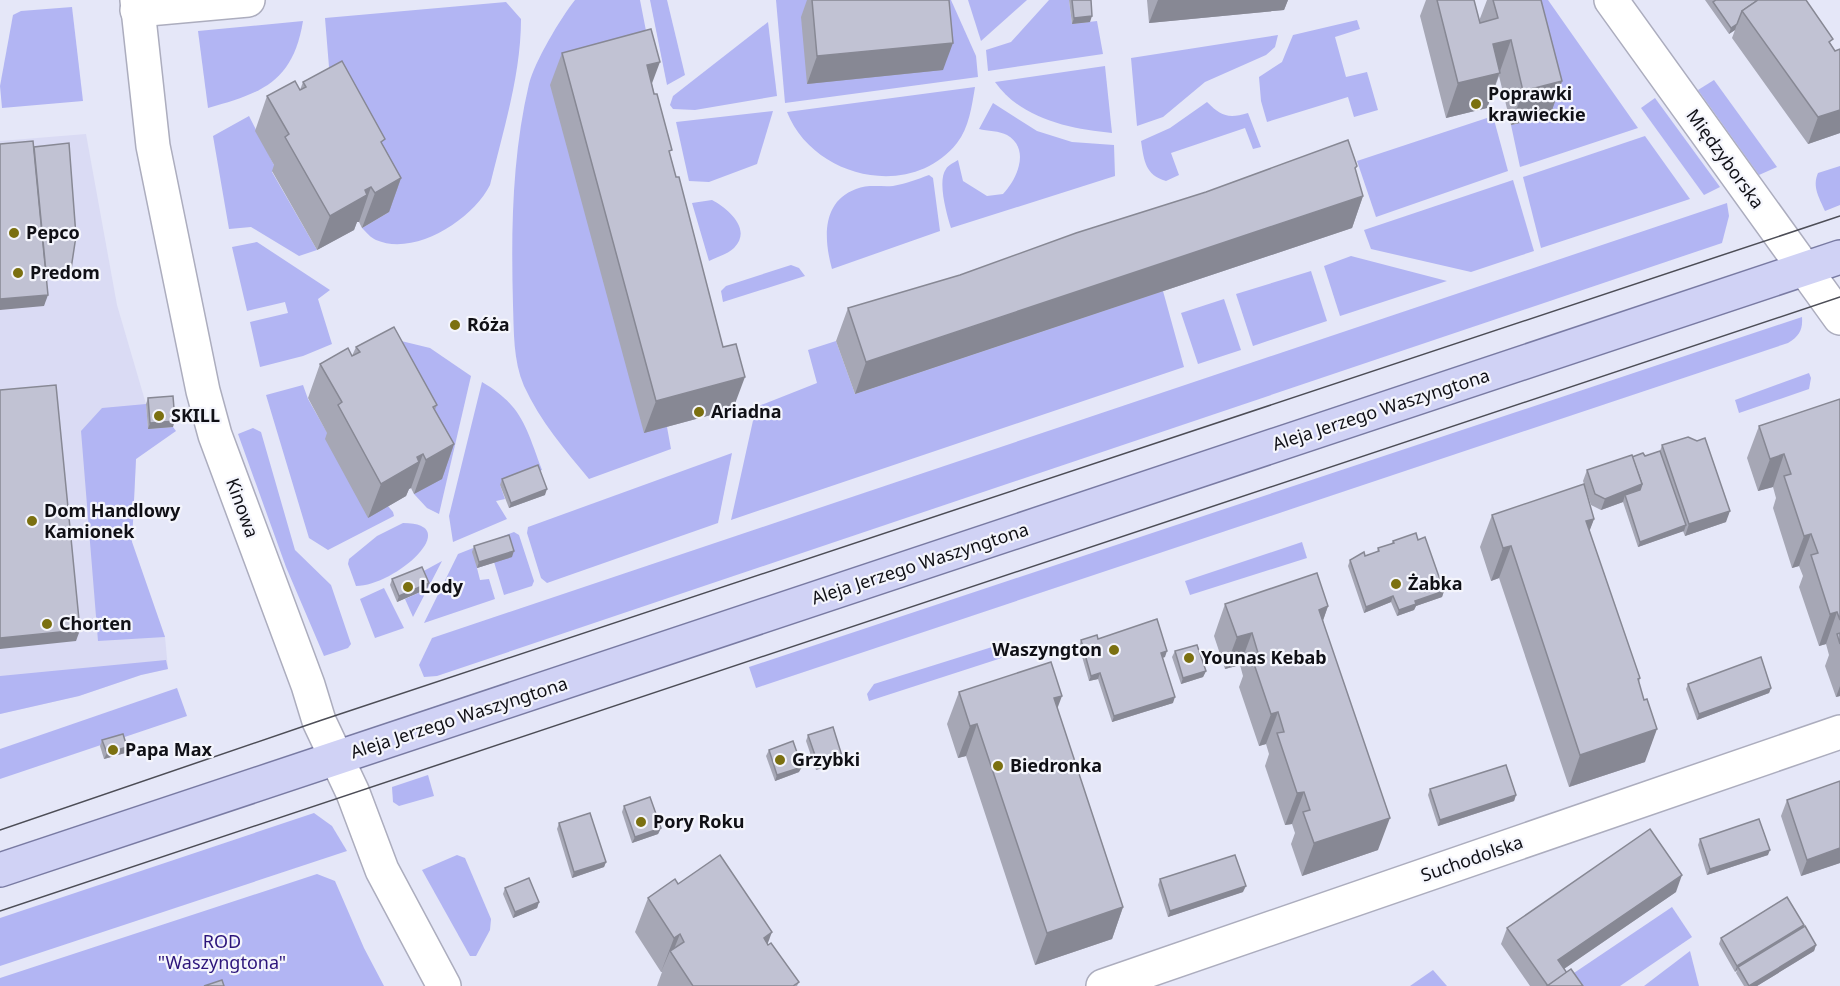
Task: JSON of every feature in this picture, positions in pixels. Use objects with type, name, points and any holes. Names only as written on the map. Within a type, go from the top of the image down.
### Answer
[{"type":"main road","name":"Aleja Jerzego Waszyngtona","points":[[0,870],[1840,257]]},
{"type":"street","points":[[137,5],[248,0]]},
{"type":"street","name":"Międzyborska","points":[[1611,0],[1840,318]]},
{"type":"street","name":"Kinowa","points":[[137,5],[153,146],[202,391],[215,435],[319,721],[357,802],[382,870],[444,986]]},
{"type":"street","name":"Suchodolska","points":[[1103,986],[1840,732]]},
{"type":"shaded area","points":[[86,134],[117,305],[146,404],[148,429],[154,446],[136,459],[132,542],[165,637],[168,669],[141,675],[79,696],[0,714],[0,141]]},
{"type":"green space","points":[[575,0],[640,0],[647,36],[667,427],[671,449],[589,479],[545,423],[530,399],[520,376],[514,325],[512,249],[514,194],[523,111],[529,84],[542,52]]},
{"type":"green space","points":[[650,0],[667,0],[685,75],[667,85]]},
{"type":"green space","points":[[776,0],[951,0],[976,56],[978,77],[785,103]]},
{"type":"green space","points":[[968,0],[1027,0],[981,41]]},
{"type":"green space","points":[[1049,0],[1069,0],[1072,24],[1097,21],[1103,54],[988,71],[986,50],[1011,42]]},
{"type":"green space","points":[[1494,0],[1548,0],[1638,128],[1520,167],[1511,125],[1550,115]]},
{"type":"green space","points":[[506,2],[521,19],[520,40],[510,103],[490,185],[482,198],[470,210],[441,232],[408,243],[391,244],[374,239],[362,228],[389,212],[358,114],[329,67],[325,18]]},
{"type":"green space","points":[[72,7],[83,101],[2,108],[0,86],[13,15],[21,11]]},
{"type":"green space","points":[[1357,20],[1360,29],[1335,37],[1346,77],[1367,72],[1378,110],[1354,117],[1348,97],[1267,122],[1261,101],[1259,77],[1282,62],[1293,35]]},
{"type":"green space","points":[[303,21],[292,58],[272,82],[244,97],[208,108],[198,31]]},
{"type":"green space","points":[[768,22],[777,96],[695,110],[673,109],[670,105],[673,96]]},
{"type":"green space","points":[[1278,35],[1275,47],[1266,55],[1205,82],[1163,117],[1137,126],[1131,58]]},
{"type":"green space","points":[[1105,66],[1112,133],[1080,129],[1048,120],[1018,105],[995,82]]},
{"type":"green space","points":[[1714,80],[1777,167],[1759,175],[1698,90]]},
{"type":"green space","points":[[975,87],[967,123],[957,143],[938,161],[915,172],[890,176],[864,174],[840,166],[818,153],[800,135],[787,112]]},
{"type":"green space","points":[[1655,98],[1720,187],[1704,195],[1641,108]]},
{"type":"green space","points":[[1207,102],[1225,115],[1235,116],[1248,113],[1261,147],[1253,149],[1245,128],[1171,153],[1179,175],[1166,181],[1154,175],[1147,166],[1141,141],[1170,128]]},
{"type":"green space","points":[[993,103],[1037,131],[1072,142],[1114,145],[1115,176],[951,228],[945,207],[942,181],[948,166],[958,160],[963,181],[987,196],[1003,194],[1017,172],[1020,156],[1014,141],[1007,135],[979,129]]},
{"type":"green space","points":[[773,111],[757,164],[709,182],[689,181],[676,122]]},
{"type":"green space","points":[[249,116],[276,169],[272,172],[317,250],[299,256],[251,227],[229,229],[213,136]]},
{"type":"green space","points":[[1493,116],[1508,171],[1376,217],[1357,161]]},
{"type":"green space","points":[[1645,136],[1690,199],[1541,248],[1523,177]]},
{"type":"green space","points":[[1840,166],[1840,205],[1825,211],[1816,187],[1816,178],[1818,173]]},
{"type":"green space","points":[[929,175],[933,178],[940,231],[832,269],[827,234],[831,212],[836,203],[845,195],[861,187],[893,186]]},
{"type":"green space","points":[[1513,180],[1534,251],[1471,272],[1371,249],[1364,230]]},
{"type":"green space","points":[[712,200],[731,214],[741,234],[734,248],[709,261],[692,203]]},
{"type":"green space","points":[[1727,203],[1729,216],[1722,243],[437,676],[424,677],[419,665],[432,638]]},
{"type":"green space","points":[[257,242],[330,290],[318,299],[332,344],[303,356],[260,367],[250,322],[288,313],[285,302],[247,311],[232,247]]},
{"type":"green space","points":[[1351,256],[1447,281],[1340,316],[1324,266]]},
{"type":"green space","points":[[791,265],[799,268],[805,276],[723,302],[721,291],[726,286]]},
{"type":"green space","points":[[1311,271],[1327,321],[1253,346],[1236,294]]},
{"type":"green space","points":[[1163,291],[1184,367],[731,520],[756,407],[817,383],[808,350],[836,341],[855,394]]},
{"type":"green space","points":[[1224,299],[1241,350],[1198,364],[1181,313]]},
{"type":"green space","points":[[1802,317],[1799,332],[1788,343],[756,688],[749,667]]},
{"type":"green space","points":[[393,339],[430,348],[471,376],[439,514],[427,508],[414,494]]},
{"type":"green space","points":[[1809,373],[1811,378],[1809,389],[1739,413],[1735,400]]},
{"type":"green space","points":[[482,382],[496,391],[515,409],[527,430],[542,470],[500,485],[505,499],[496,501],[507,519],[453,542],[449,516]]},
{"type":"green space","points":[[303,385],[308,399],[329,436],[394,516],[328,550],[309,538],[266,395]]},
{"type":"green space","points":[[146,404],[148,429],[173,427],[176,431],[136,459],[132,542],[165,637],[98,641],[81,431],[102,408]]},
{"type":"green space","points":[[253,428],[261,432],[295,550],[331,585],[351,644],[348,648],[324,656],[286,567],[238,434]]},
{"type":"green space","points":[[732,453],[718,523],[547,583],[541,578],[527,533],[528,527]]},
{"type":"green space","points":[[403,523],[421,526],[428,533],[426,543],[418,554],[389,576],[356,586],[348,564],[349,559],[377,536]]},
{"type":"green space","points":[[514,532],[519,535],[534,581],[532,586],[504,595],[494,562],[477,568],[480,580],[489,579],[495,599],[424,623],[458,554]]},
{"type":"green space","points":[[1302,542],[1307,558],[1190,595],[1185,581]]},
{"type":"green space","points":[[442,561],[413,617],[405,599],[427,589],[420,573]]},
{"type":"green space","points":[[384,588],[404,628],[375,638],[360,599]]},
{"type":"green space","points":[[1008,642],[1014,646],[1017,653],[869,701],[867,694],[874,684]]},
{"type":"green space","points":[[166,660],[168,669],[141,675],[79,696],[0,714],[0,676]]},
{"type":"green space","points":[[177,688],[187,716],[0,779],[0,749]]},
{"type":"green space","points":[[428,775],[434,796],[399,806],[393,802],[392,787]]},
{"type":"green space","points":[[314,813],[332,826],[347,851],[0,966],[0,918]]},
{"type":"green space","points":[[457,855],[465,858],[491,919],[490,930],[476,956],[470,956],[422,870]]},
{"type":"green space","name":"ROD \"Waszyngtona\"","points":[[317,874],[335,881],[364,948],[384,986],[0,986],[0,978]]},
{"type":"green space","points":[[1672,907],[1692,937],[1620,986],[1574,986],[1568,977]]},
{"type":"green space","points":[[1690,951],[1699,986],[1644,986]]},
{"type":"green space","points":[[1433,970],[1447,986],[1410,986]]},
{"type":"building","points":[[812,0],[949,0],[953,43],[817,56]]},
{"type":"building","points":[[1072,0],[1091,0],[1092,16],[1074,18]]},
{"type":"building","points":[[1437,0],[1474,0],[1480,23],[1498,18],[1493,0],[1541,0],[1562,81],[1523,91],[1511,40],[1493,44],[1500,73],[1458,83]]},
{"type":"building","points":[[1716,0],[1758,0],[1742,11],[1737,24],[1731,28],[1713,2]]},
{"type":"building","points":[[1758,0],[1806,0],[1833,39],[1829,42],[1835,51],[1840,49],[1840,110],[1818,117],[1742,11]]},
{"type":"building","points":[[651,29],[660,62],[647,65],[672,150],[669,151],[676,177],[679,177],[723,347],[736,344],[745,377],[656,401],[562,53]]},
{"type":"building","points":[[342,61],[385,139],[381,142],[401,178],[375,193],[371,187],[365,190],[367,195],[330,216],[285,137],[289,134],[267,96],[295,81],[300,90],[306,87],[303,82]]},
{"type":"building","points":[[1348,140],[1357,166],[1355,168],[1363,196],[866,362],[848,308],[960,275],[1076,233],[1206,192]]},
{"type":"building","points":[[33,141],[48,295],[0,299],[0,144]]},
{"type":"building","points":[[69,143],[76,236],[71,269],[46,272],[34,147]]},
{"type":"building","points":[[394,327],[437,405],[433,407],[454,444],[426,460],[423,454],[417,457],[419,462],[381,484],[338,405],[342,402],[320,364],[348,348],[352,356],[360,352],[356,347]]},
{"type":"building","name":"Dom Handlowy Kamionek","points":[[56,385],[80,630],[0,638],[0,390]]},
{"type":"building","name":"SKILL","points":[[173,396],[175,421],[150,423],[148,398]]},
{"type":"building","points":[[1840,399],[1840,620],[1837,612],[1830,614],[1811,555],[1818,553],[1811,534],[1804,536],[1784,476],[1791,474],[1784,454],[1770,459],[1759,426]]},
{"type":"building","points":[[1688,437],[1697,441],[1705,438],[1730,511],[1689,524],[1662,445]]},
{"type":"building","points":[[1660,451],[1686,525],[1640,542],[1625,495],[1640,490],[1642,484],[1632,457]]},
{"type":"building","points":[[1632,455],[1642,484],[1605,499],[1595,494],[1587,470]]},
{"type":"building","points":[[538,465],[547,489],[511,503],[502,479]]},
{"type":"building","points":[[1584,484],[1594,519],[1586,521],[1640,678],[1638,679],[1644,700],[1647,699],[1657,729],[1580,755],[1511,546],[1503,548],[1492,515]]},
{"type":"building","name":"Żabka","points":[[1416,533],[1418,540],[1425,537],[1444,591],[1415,601],[1416,604],[1399,610],[1393,596],[1366,607],[1350,560],[1364,552],[1365,556],[1379,551],[1378,548]]},
{"type":"building","points":[[509,535],[514,551],[479,562],[474,546]]},
{"type":"building","points":[[422,567],[429,583],[399,596],[392,579]]},
{"type":"building","points":[[1317,573],[1328,606],[1319,610],[1390,818],[1314,843],[1303,812],[1310,810],[1304,792],[1297,793],[1277,733],[1284,732],[1278,712],[1271,714],[1251,655],[1258,653],[1252,633],[1237,637],[1225,604]]},
{"type":"building","points":[[1157,619],[1167,651],[1161,653],[1175,697],[1114,716],[1100,673],[1091,676],[1081,640],[1097,635],[1098,639]]},
{"type":"building","points":[[1197,645],[1206,671],[1183,678],[1175,651]]},
{"type":"building","points":[[1761,657],[1771,688],[1699,714],[1688,684]]},
{"type":"building","points":[[1051,662],[1062,696],[1054,698],[1123,907],[1047,933],[977,724],[970,726],[959,692]]},
{"type":"building","points":[[833,727],[842,756],[818,764],[808,735]]},
{"type":"building","points":[[123,734],[127,747],[107,753],[102,740]]},
{"type":"building","points":[[793,741],[802,767],[777,775],[769,750]]},
{"type":"building","points":[[1506,765],[1516,795],[1440,820],[1430,789]]},
{"type":"building","points":[[1840,781],[1840,848],[1807,860],[1787,800]]},
{"type":"building","points":[[650,797],[661,828],[635,837],[624,806]]},
{"type":"building","points":[[590,813],[606,862],[574,872],[559,823]]},
{"type":"building","points":[[1759,819],[1770,850],[1710,869],[1700,839]]},
{"type":"building","points":[[1650,829],[1682,875],[1558,960],[1567,973],[1548,986],[1507,928]]},
{"type":"building","points":[[720,855],[772,932],[764,938],[768,945],[771,943],[799,982],[793,986],[693,986],[670,951],[684,942],[680,934],[674,938],[648,898],[675,879],[678,884]]},
{"type":"building","points":[[1235,855],[1246,886],[1170,911],[1160,879]]},
{"type":"building","points":[[529,878],[539,902],[515,912],[505,888]]},
{"type":"building","points":[[1787,897],[1804,925],[1737,966],[1721,938]]},
{"type":"building","points":[[1805,926],[1816,945],[1749,986],[1738,967]]},
{"type":"building","points":[[1571,969],[1583,986],[1547,986]]},
{"type":"building","points":[[222,980],[224,986],[204,986]]},
{"type":"tram line","points":[[0,830],[319,721],[1840,216]]},
{"type":"tram line","points":[[0,911],[1840,297]]},
{"type":"place","name":"Poprawki krawieckie","points":[[1476,104]]},
{"type":"place","name":"Pepco","points":[[14,233]]},
{"type":"place","name":"Predom","points":[[18,273]]},
{"type":"place","name":"Róża","points":[[455,325]]},
{"type":"place","name":"Ariadna","points":[[699,412]]},
{"type":"place","name":"SKILL","points":[[159,416]]},
{"type":"place","name":"Dom Handlowy Kamionek","points":[[32,521]]},
{"type":"place","name":"Żabka","points":[[1396,584]]},
{"type":"place","name":"Lody","points":[[408,587]]},
{"type":"place","name":"Chorten","points":[[47,624]]},
{"type":"place","name":"Waszyngton","points":[[1114,650]]},
{"type":"place","name":"Younas Kebab","points":[[1189,658]]},
{"type":"place","name":"Papa Max","points":[[113,750]]},
{"type":"place","name":"Grzybki","points":[[780,760]]},
{"type":"place","name":"Biedronka","points":[[998,766]]},
{"type":"place","name":"Pory Roku","points":[[641,822]]}]
